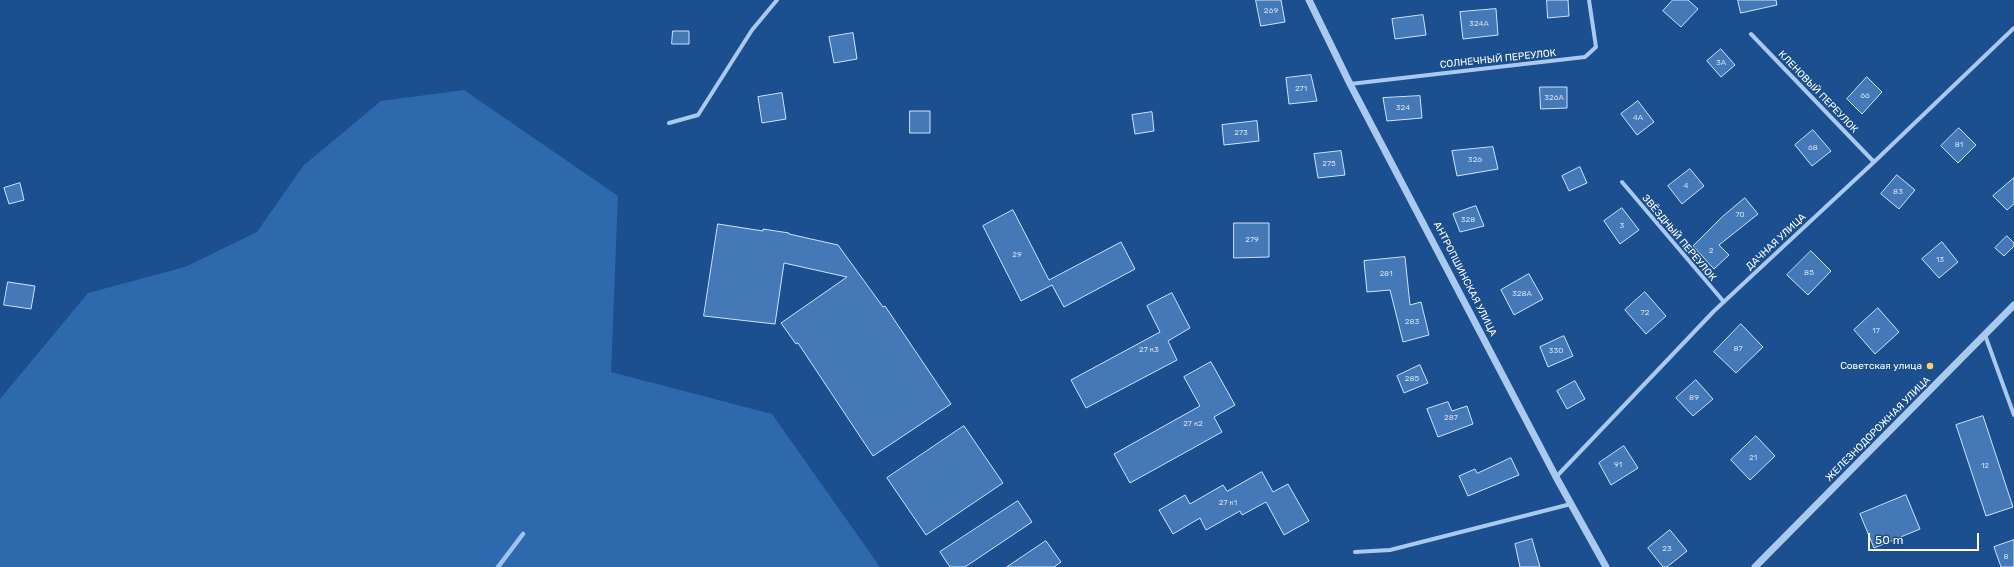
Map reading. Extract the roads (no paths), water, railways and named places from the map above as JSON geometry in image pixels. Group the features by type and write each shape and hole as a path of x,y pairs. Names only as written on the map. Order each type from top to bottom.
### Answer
{"street":[{"path":"669,124 698,115 752,30 777,0"},
{"name":"АНТРОПШИНСКАЯ УЛИЦА","path":"1309,0 1350,84 1556,476 1606,567"},
{"name":"СОЛНЕЧНЫЙ ПЕРЕУЛОК","path":"1350,84 1585,57 1596,46 1589,0"},
{"name":"ДАЧНАЯ УЛИЦА","path":"1556,476 1724,302 1874,162 2014,28"},
{"name":"КЛЕНОВЫЙ ПЕРЕУЛОК","path":"1751,34 1874,162"},
{"name":"ЗВЁЗДНЫЙ ПЕРЕУЛОК","path":"1622,182 1724,302"},
{"name":"ЖЕЛЕЗНОДОРОЖНАЯ УЛИЦА","path":"1755,567 2014,305"},
{"path":"1986,335 2014,415"},
{"path":"1356,552 1390,550 1572,504"}],"waterway":[{"path":"498,567 523,534"}],"place":[{"name":"Советская улица","path":"1930,366"}]}
